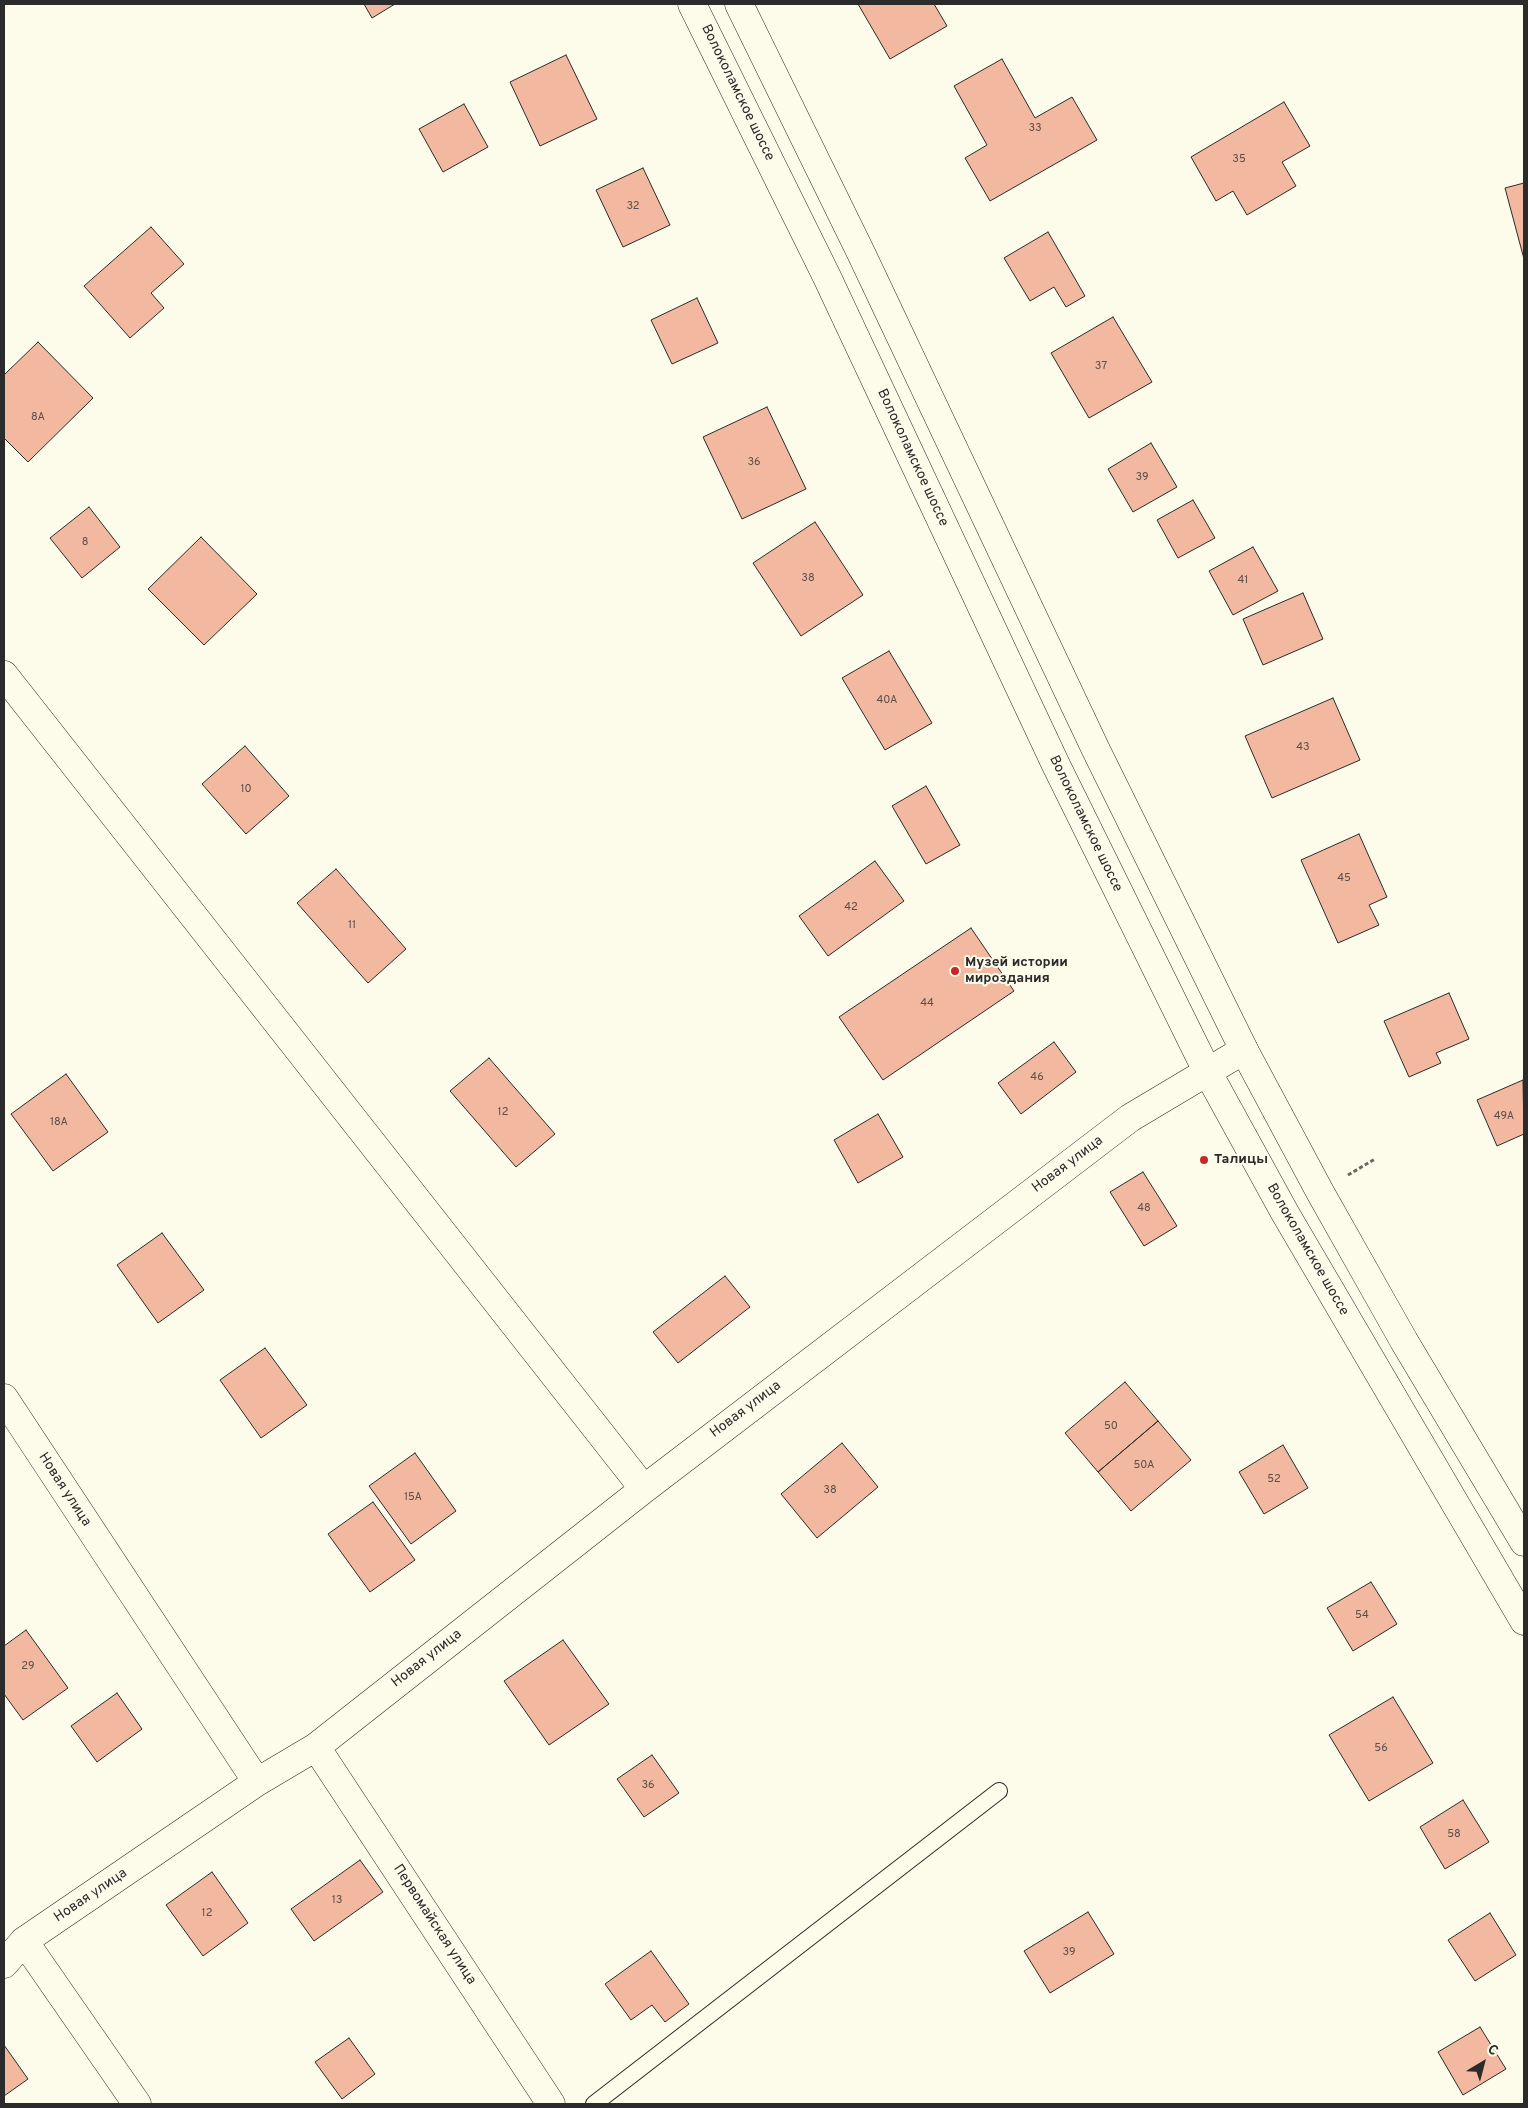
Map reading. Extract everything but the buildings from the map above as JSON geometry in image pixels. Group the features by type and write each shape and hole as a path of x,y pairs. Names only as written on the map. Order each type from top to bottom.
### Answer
{"street":[{"name":"Волоколамское шоссе","path":"692,4 827,277 1056,765 1207,1071 1285,1213 1524,1621"},
{"path":"739,4 862,255 1096,750 1244,1050 1324,1200 1409,1349 1524,1542"},
{"path":"4,675 644,1489"},
{"name":"Новая улица","path":"4,1964 24,1941 257,1782 316,1747 644,1489 1130,1118 1244,1050"},
{"name":"Новая улица","path":"4,1398 257,1782"},
{"name":"Первомайская улица","path":"316,1747 551,2104"},
{"path":"24,1941 137,2104"}],"lane":[{"path":"594,2104 999,1792"}],"path":[{"path":"1343,1178 1375,1159"}],"place":[{"name":"Музей истории мироздания","path":"955,971"},
{"name":"Талицы","path":"1204,1160"}]}
